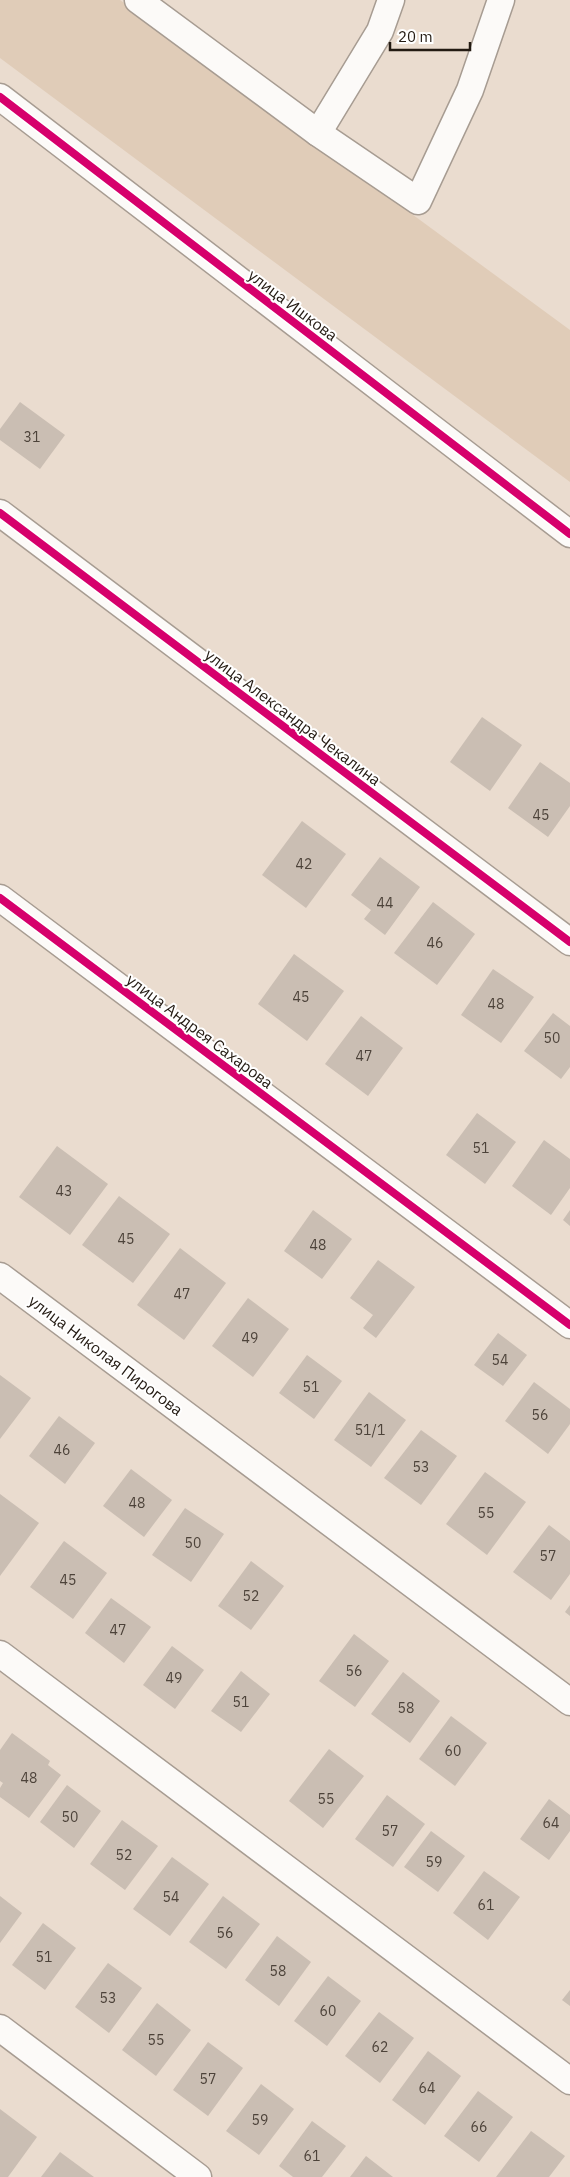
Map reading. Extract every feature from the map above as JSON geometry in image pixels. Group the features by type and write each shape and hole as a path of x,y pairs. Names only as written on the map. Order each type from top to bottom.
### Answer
{"street":[{"path":"138,0 318,134 418,201 470,90 501,0"},
{"path":"318,134 380,31 391,0"},
{"name":"улица Ишкова","path":"0,97 570,534"},
{"name":"улица Александра Чекалина","path":"0,513 570,942"},
{"name":"улица Андрея Сахарова","path":"0,898 570,1324"},
{"name":"улица Николая Пирогова","path":"0,1276 570,1702"},
{"path":"0,1654 570,2081"},
{"path":"0,2028 198,2177"}],"shaded area":[{"path":"0,0 120,0 570,330 570,482 0,58"}],"building":[{"path":"20,402 65,435 40,469 0,440 0,429"},
{"path":"482,717 522,745 490,791 450,762"},
{"path":"540,762 570,783 570,806 548,837 508,808"},
{"path":"302,821 346,854 306,908 262,875"},
{"path":"380,857 420,887 385,935 364,919 371,910 351,895"},
{"path":"433,902 475,934 437,985 394,953"},
{"path":"294,954 344,991 307,1041 258,1004"},
{"path":"493,969 534,997 501,1043 461,1015"},
{"path":"553,1013 570,1026 570,1067 561,1079 524,1051"},
{"path":"361,1016 403,1048 368,1096 325,1064"},
{"path":"477,1113 516,1142 485,1184 446,1155"},
{"path":"544,1140 570,1159 570,1188 551,1215 512,1186"},
{"path":"57,1146 108,1184 70,1235 19,1197"},
{"path":"119,1196 170,1234 133,1283 82,1245"},
{"path":"313,1210 352,1239 322,1279 284,1251"},
{"path":"570,1210 570,1226 563,1220"},
{"path":"180,1248 226,1283 184,1340 137,1305"},
{"path":"378,1260 415,1287 376,1338 363,1328 373,1315 350,1298"},
{"path":"248,1298 289,1329 253,1377 212,1346"},
{"path":"498,1333 527,1355 503,1386 474,1365"},
{"path":"307,1355 342,1381 314,1419 279,1393"},
{"path":"0,1375 31,1398 0,1439"},
{"path":"534,1382 570,1409 570,1424 548,1454 505,1421"},
{"path":"369,1392 406,1420 371,1467 334,1440"},
{"path":"59,1416 95,1443 65,1484 29,1456"},
{"path":"421,1430 457,1456 421,1505 384,1478"},
{"path":"131,1469 172,1500 144,1537 103,1506"},
{"path":"485,1472 526,1502 487,1555 446,1524"},
{"path":"0,1494 39,1523 0,1576"},
{"path":"185,1508 224,1534 191,1582 152,1555"},
{"path":"549,1525 570,1541 570,1574 551,1600 513,1572"},
{"path":"64,1541 107,1573 73,1619 30,1587"},
{"path":"251,1561 284,1586 251,1630 218,1606"},
{"path":"111,1598 151,1627 124,1663 85,1633"},
{"path":"570,1605 570,1616 565,1612"},
{"path":"354,1634 389,1661 355,1707 319,1681"},
{"path":"172,1646 204,1670 175,1709 143,1685"},
{"path":"241,1671 270,1694 241,1732 211,1711"},
{"path":"403,1672 440,1701 410,1743 371,1714"},
{"path":"451,1716 487,1743 455,1786 419,1759"},
{"path":"12,1733 50,1761 48,1765 61,1775 29,1818 0,1797 0,1788 3,1783 0,1781 0,1750"},
{"path":"329,1749 364,1776 323,1828 289,1801"},
{"path":"67,1785 101,1811 74,1848 40,1822"},
{"path":"387,1795 425,1824 393,1867 355,1839"},
{"path":"549,1799 570,1815 570,1831 549,1860 520,1839"},
{"path":"122,1820 158,1846 125,1890 90,1864"},
{"path":"431,1831 465,1856 438,1892 404,1867"},
{"path":"172,1857 209,1884 170,1936 133,1909"},
{"path":"484,1871 520,1897 488,1940 453,1913"},
{"path":"0,1896 22,1913 0,1943"},
{"path":"223,1896 260,1924 226,1969 189,1942"},
{"path":"43,1923 76,1948 45,1990 12,1965"},
{"path":"277,1936 311,1962 279,2006 245,1980"},
{"path":"108,1963 142,1988 109,2033 75,2007"},
{"path":"328,1976 361,2001 327,2046 294,2021"},
{"path":"570,1990 570,2006 562,2000"},
{"path":"157,2003 191,2030 156,2076 122,2050"},
{"path":"379,2012 414,2038 380,2083 345,2056"},
{"path":"208,2042 243,2068 208,2116 173,2090"},
{"path":"428,2051 461,2076 425,2125 392,2100"},
{"path":"261,2084 294,2109 259,2155 226,2131"},
{"path":"478,2091 513,2117 479,2162 444,2136"},
{"path":"0,2109 37,2137 8,2177 0,2177"},
{"path":"312,2121 346,2146 322,2177 293,2177 279,2166"},
{"path":"531,2131 565,2156 549,2177 496,2177"},
{"path":"60,2152 94,2177 41,2177"},
{"path":"366,2156 393,2177 350,2177"}],"cycle path":[{"path":"0,97 570,534"},
{"path":"0,513 570,942"},
{"path":"0,898 570,1325"}]}
